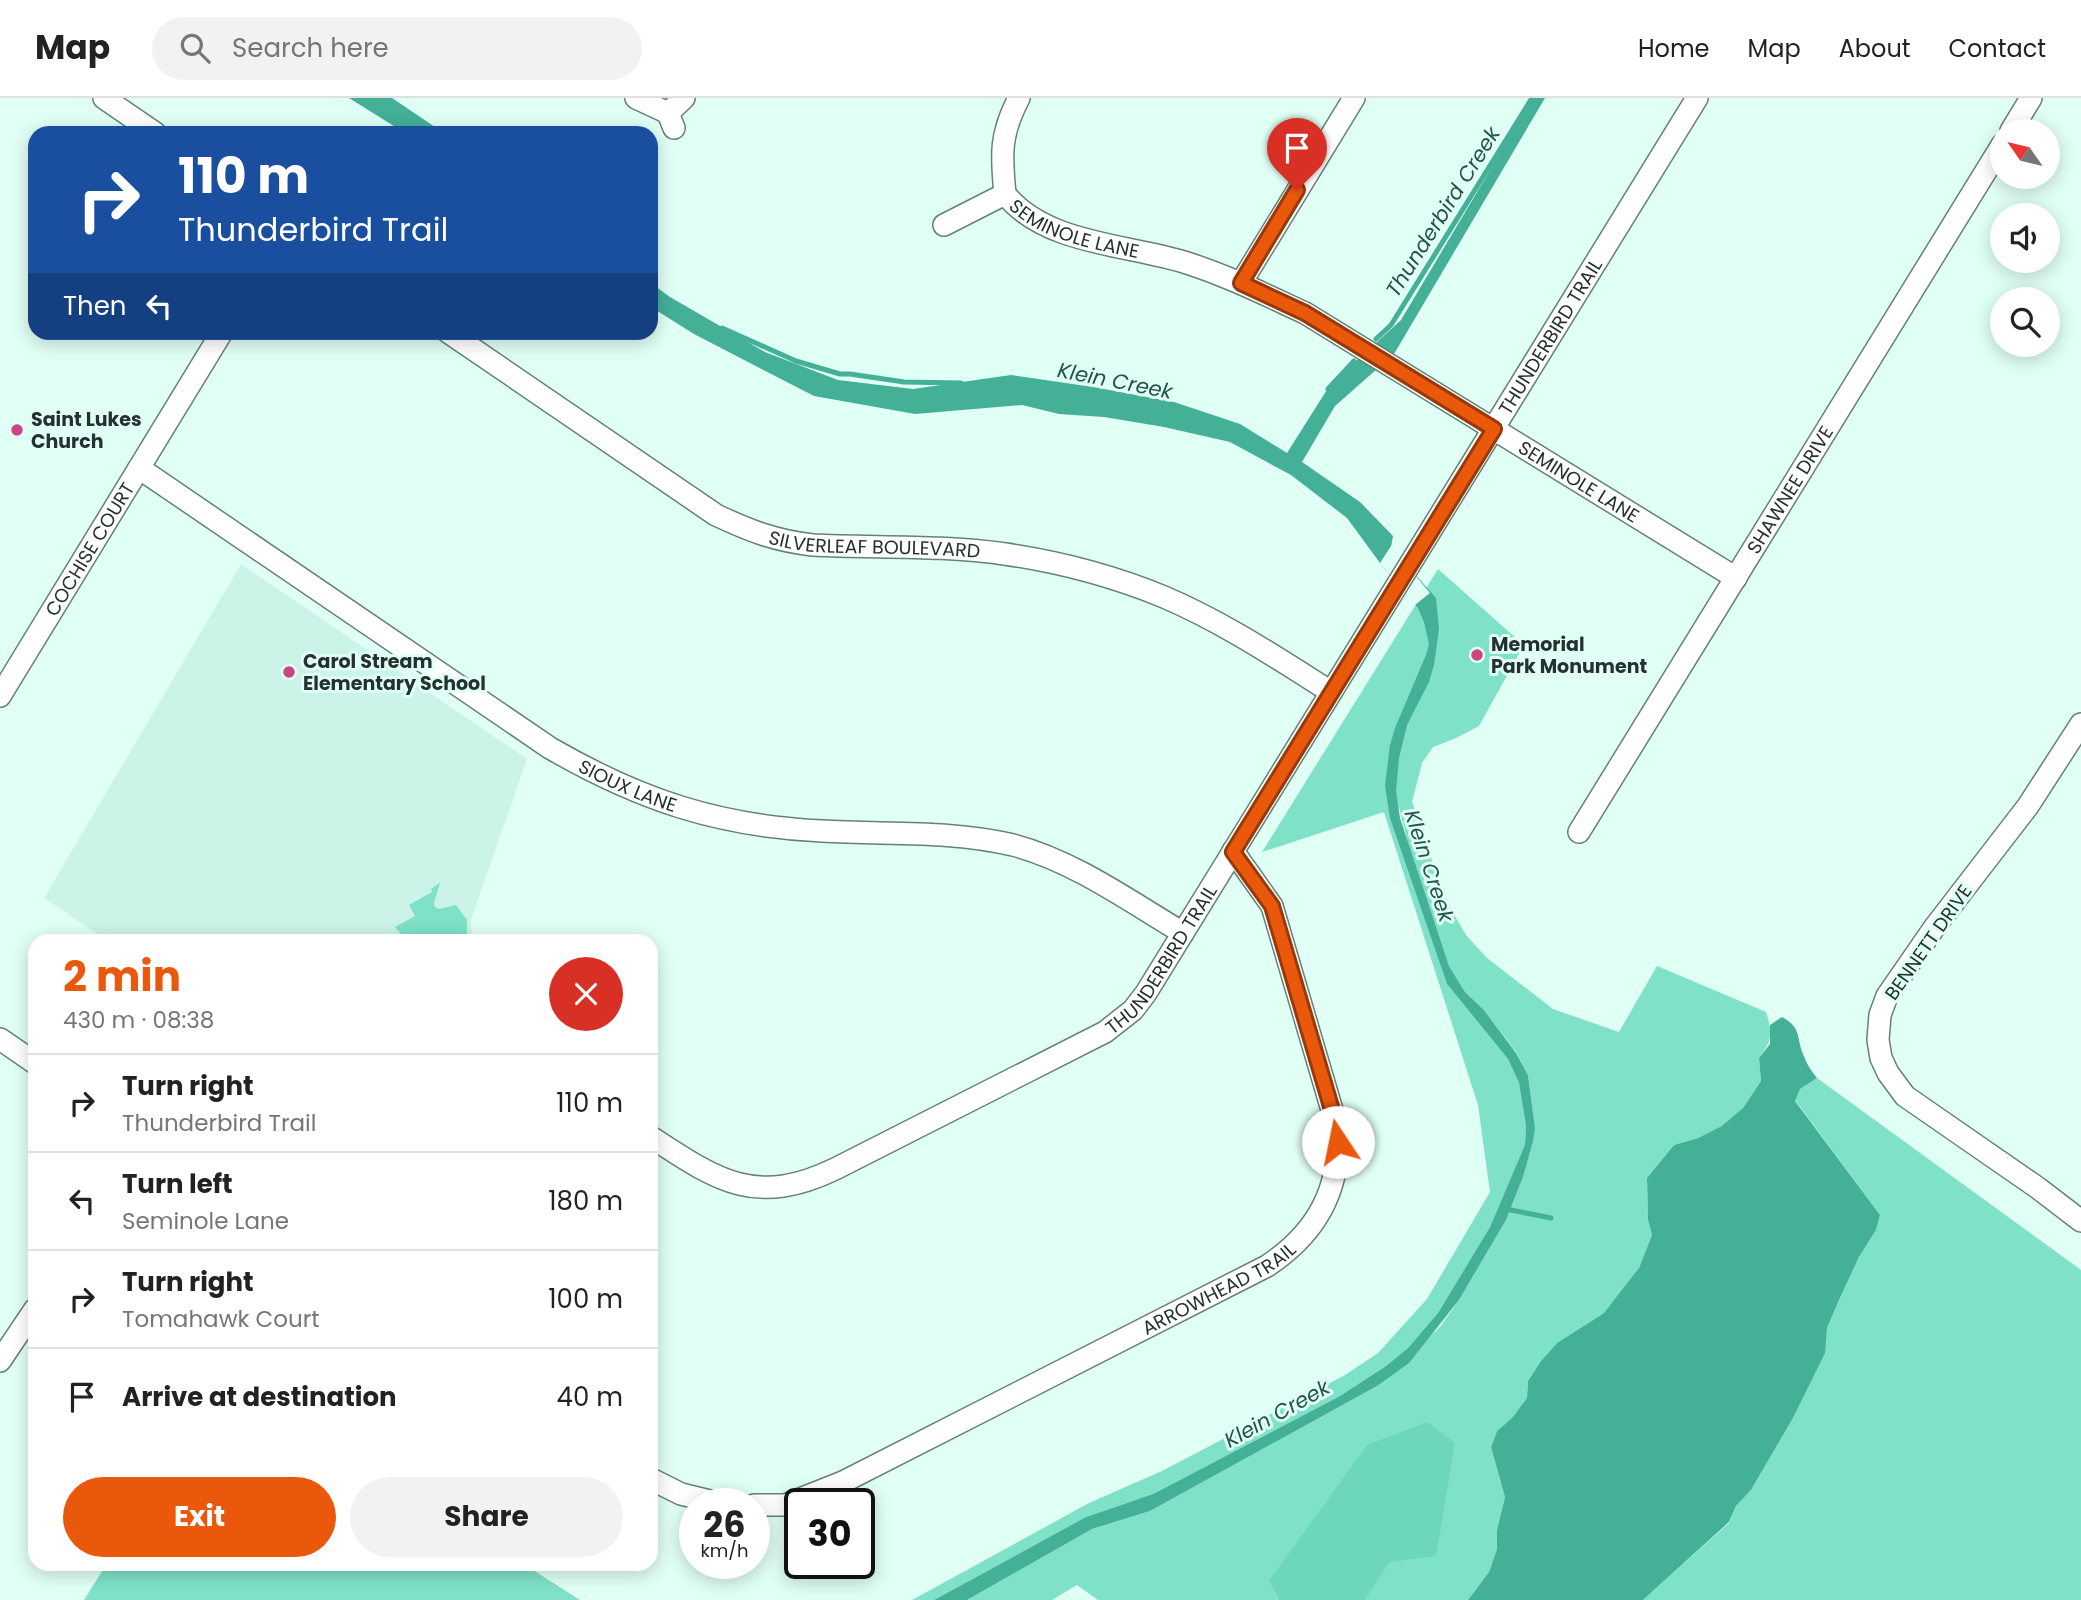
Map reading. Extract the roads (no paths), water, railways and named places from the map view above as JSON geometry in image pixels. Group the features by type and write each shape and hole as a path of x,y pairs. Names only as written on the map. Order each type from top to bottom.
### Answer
{"street":[{"path":"104,98 145,126"},
{"path":"636,98 671,121 684,98"},
{"path":"944,225 1005,194 1003,136 1020,98"},
{"path":"1241,283 1354,98"},
{"name":"THUNDERBIRD TRAIL","path":"658,1142 701,1170 726,1181 772,1187 791,1186 808,1181 1118,1024 1146,993 1697,98"},
{"path":"2018,119 2031,98"},
{"name":"SHAWNEE DRIVE","path":"1579,832 1990,165"},
{"name":"SEMINOLE LANE","path":"1005,194 1024,214 1066,234 1146,251 1241,283 1305,313 1736,578"},
{"name":"COCHISE COURT","path":"0,696 217,340"},
{"name":"SILVERLEAF BOULEVARD","path":"460,340 716,515 753,533 785,542 813,545 1003,554 1104,575 1186,607 1233,632 1331,692"},
{"name":"SIOUX LANE","path":"139,468 550,748 627,789 698,813 766,827 947,835 1017,846 1082,873 1183,933"},
{"name":"BENNETT DRIVE","path":"2081,724 2028,806 1934,928 1895,984 1883,1005 1878,1040 1881,1058 1888,1073 1905,1096 2038,1188 2081,1222"},
{"name":"ARROWHEAD TRAIL","path":"770,1505 785,1505 843,1482 1267,1266 1298,1243 1309,1230 1331,1188 1338,1142 1337,1127 1272,906 1233,852"},
{"path":"0,1039 28,1058"},
{"path":"0,1360 28,1318"},
{"path":"658,1482 679,1493"}],"waterway":[{"name":"Thunderbird Creek","path":"1376,339 1391,325 1532,98"},
{"name":"Klein Creek","path":"722,328 796,361 840,374 904,382 961,383"},
{"name":"Thunderbird Creek","path":"1328,389 1354,361"},
{"path":"1506,1209 1551,1218"}],"place":[{"name":"Saint Lukes Church","path":"17,430"},
{"name":"Memorial Park Monument","path":"1477,655"},
{"name":"Carol Stream Elementary School","path":"289,672"}]}
